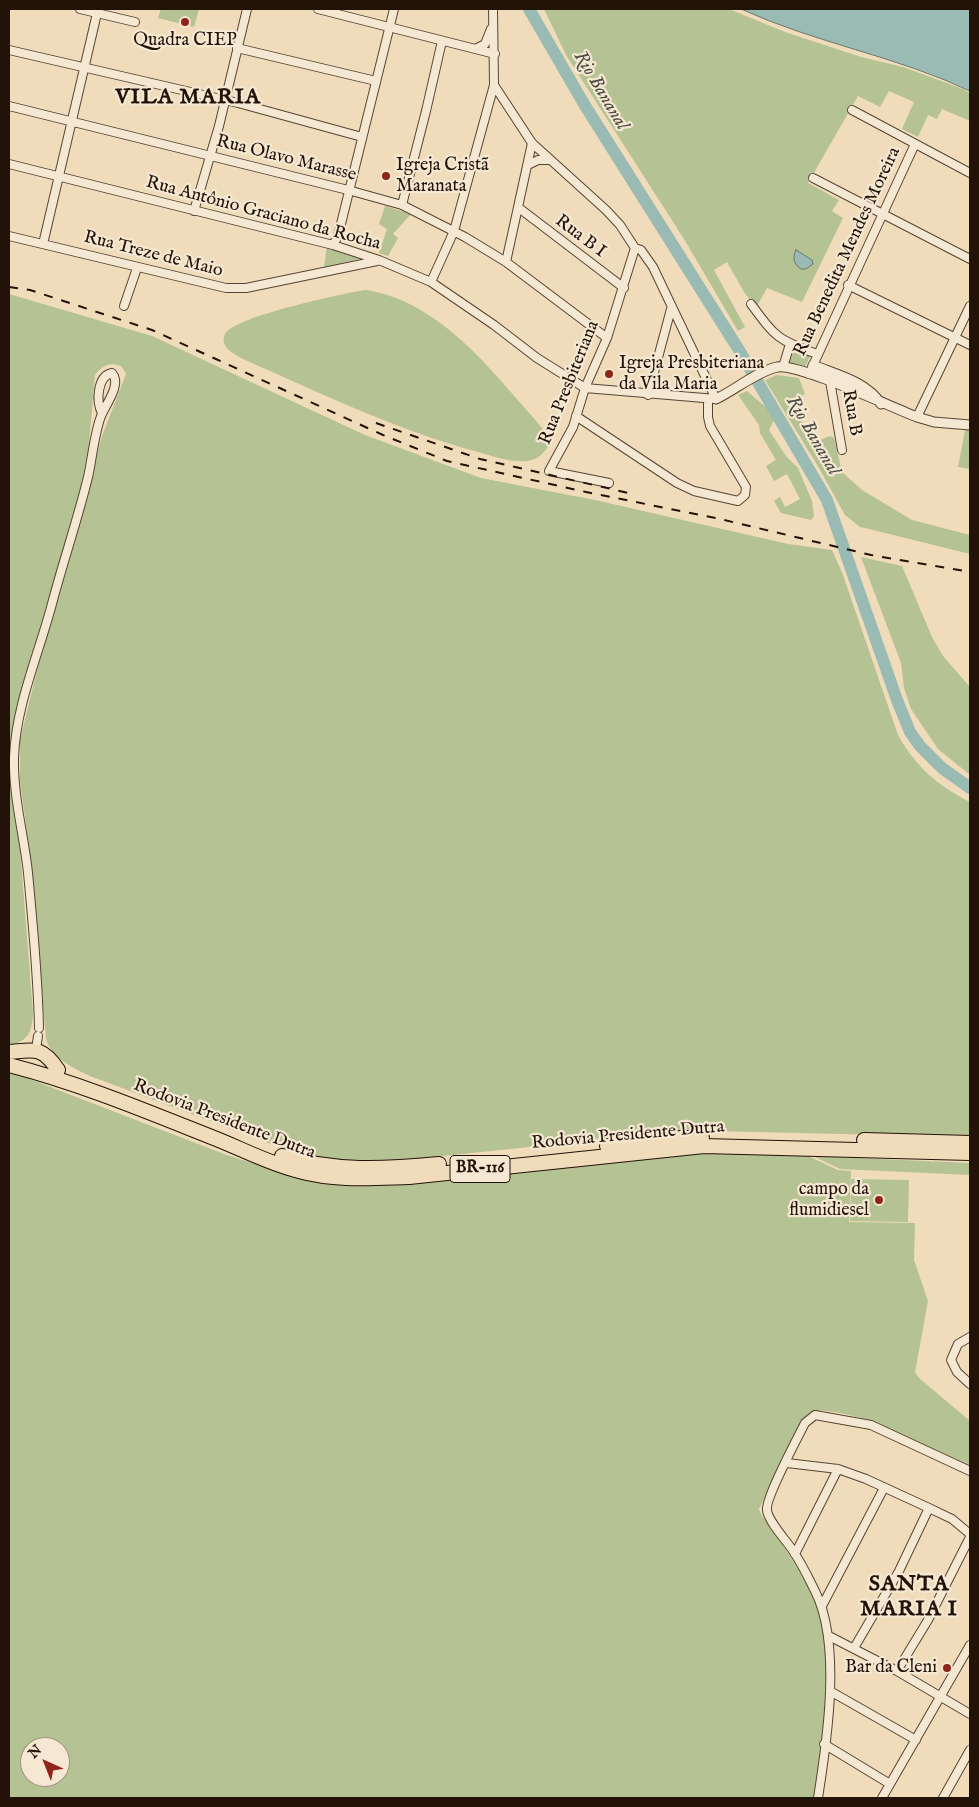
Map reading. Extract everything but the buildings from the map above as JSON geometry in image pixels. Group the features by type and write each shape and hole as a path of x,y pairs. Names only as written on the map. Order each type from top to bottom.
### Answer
{"highway":[{"path":"9,1052 38,1038 58,1070"},
{"name":"Rodovia Presidente Dutra","path":"9,1057 58,1070 139,1099 276,1154 297,1161 339,1168 374,1169 532,1156 681,1138 969,1151"},
{"name":"Rodovia Presidente Dutra","path":"9,1066 55,1078 108,1096 279,1165 322,1176 360,1179 409,1177 704,1146 969,1151"}],"street":[{"path":"80,9 98,11 135,22"},
{"path":"194,211 211,157 247,9"},
{"path":"318,9 495,54"},
{"path":"333,245 338,236 394,9"},
{"path":"475,49 483,46 489,38 493,9"},
{"path":"430,282 454,232 494,85 493,9"},
{"path":"43,244 70,121 98,11"},
{"path":"402,205 442,41"},
{"path":"237,48 376,81"},
{"path":"9,50 225,101 362,137"},
{"path":"494,85 532,143 606,210 620,225 635,248 641,250 655,271 671,309 690,342 712,400 708,416 710,426 746,487 745,495 738,501 694,491 678,483 576,416"},
{"name":"Rua Olavo Marasse","path":"9,106 402,205 506,262 607,338"},
{"path":"852,110 970,173"},
{"path":"506,262 532,143"},
{"name":"Rua Benedita Mendes Moreira","path":"811,369 848,285 915,144"},
{"path":"528,165 538,160 550,160"},
{"name":"Rua Antônio Graciano da Rocha","path":"9,164 333,245 380,260 430,282 487,320 537,358 585,388 712,400"},
{"path":"813,178 970,259"},
{"name":"Rua B I","path":"518,208 624,288"},
{"name":"Rua Treze de Maio","path":"9,236 137,268 234,289 380,260"},
{"name":"Rua Presbiteriana","path":"609,483 549,471 576,416 585,388 607,338 635,248"},
{"path":"124,306 137,268"},
{"path":"848,285 970,345"},
{"path":"751,304 773,334 790,344 818,354"},
{"path":"917,417 970,306"},
{"path":"648,395 671,309"},
{"path":"783,367 790,344"},
{"path":"712,400 729,393 768,370 783,367 811,369 864,386 875,394 882,404"},
{"path":"811,369 830,381 917,417 934,422 970,425"},
{"name":"Rua B","path":"830,381 842,450"},
{"path":"38,1038 38,972 28,874 17,804 15,744 32,674 88,478 102,414"},
{"path":"970,1337 958,1344 951,1360 957,1372 970,1384"},
{"path":"819,1798 830,1692 829,1636 822,1606 795,1554 768,1516 766,1508 808,1419 816,1415 871,1425 970,1472"},
{"path":"787,1463 838,1469 952,1519 970,1535 928,1620 897,1671"},
{"path":"795,1554 838,1469"},
{"path":"822,1606 884,1488"},
{"path":"854,1648 899,1571 929,1508"},
{"path":"829,1636 897,1671 970,1714"},
{"path":"882,1798 970,1645"},
{"path":"830,1692 916,1740"},
{"path":"824,1744 890,1784"},
{"path":"943,1798 970,1750"}],"green space":[{"name":"Quadra CIEP","path":"161,9 199,9 194,27 158,18"},
{"path":"544,9 729,9 785,32 861,57 903,67 963,89 970,93 970,121 942,109 937,119 928,115 918,137 902,129 914,102 889,91 880,107 858,96 808,183 839,200 832,211 843,218 802,302 767,288 756,308 744,292 727,262 714,270 745,327 738,331 684,239 566,55"},
{"path":"385,206 411,214 393,234 398,238 388,256 379,253 387,229 379,224"},
{"path":"327,246 365,258 324,267"},
{"path":"366,290 390,296 413,306 434,318 473,351 542,428 549,443 543,453 538,458 531,460 508,460 418,433 359,410 243,359 228,349 224,343 225,334 232,327 247,320 290,307"},
{"path":"9,294 152,336 365,435 481,478 595,500 788,544 832,550 843,575 898,735 912,756 928,774 958,796 970,802 970,1137 670,1130 395,1161 351,1162 309,1156 282,1148 90,1076 70,1066 58,1057 46,1039 30,854 20,781 20,740 43,646 102,436 126,374 122,367 111,364 104,366 95,375 87,467 26,677 9,748"},
{"path":"793,348 811,354 805,367 788,363"},
{"path":"777,375 799,378 805,394 794,400 808,436 814,434 817,441 830,436 834,438 842,472 862,490 912,520 970,535 970,554 860,527 845,515 819,468 765,380"},
{"path":"747,391 776,416 769,430 786,456 798,468 812,501 814,516 811,520 781,513 774,501 780,497 785,507 800,499 787,474 774,481 766,466 776,460 760,433 759,425 738,395"},
{"path":"965,430 970,430 970,469 958,467"},
{"path":"861,557 902,566 932,637 943,656 970,687 970,775 938,749 911,709 904,688 901,663"},
{"path":"9,771 20,849 33,1013 32,1025 28,1035 16,1044 9,1045"},
{"path":"9,1071 224,1154 290,1175 457,1177 565,1168 687,1152 770,1153 808,1156 838,1170 851,1171 849,1222 915,1223 914,1260 928,1301 915,1372 919,1378 970,1421 970,1466 872,1421 841,1413 812,1412 803,1420 759,1509 763,1518 786,1550 813,1597 821,1619 826,1643 828,1669 827,1696 815,1798 9,1798"},
{"path":"813,1156 970,1163 970,1175 840,1169"},
{"name":"campo da flumidiesel","path":"851,1179 909,1180 908,1222 850,1221"}],"water":[{"path":"741,9 970,9 970,91 913,68 798,31"},
{"path":"796,250 812,260 813,264 806,269 801,269 795,263"}],"waterway":[{"name":"Rio Bananal","path":"529,9 584,104 739,350 827,500 910,732 920,746 942,768 970,788"}],"railway":[{"path":"9,287 30,290 152,330 383,435 447,461 720,519 871,555 970,572"},
{"path":"376,423 480,459 633,494"}],"place":[{"name":"Quadra CIEP","path":"185,22"},
{"name":"Igreja Cristã Maranata","path":"386,176"},
{"name":"Igreja Presbiteriana da Vila Maria","path":"609,374"},
{"name":"campo da flumidiesel","path":"879,1200"},
{"name":"Bar da Cleni","path":"947,1668"}],"district":[{"name":"VILA MARIA","path":"188,98"},
{"name":"SANTA MARIA I","path":"909,1598"}]}
